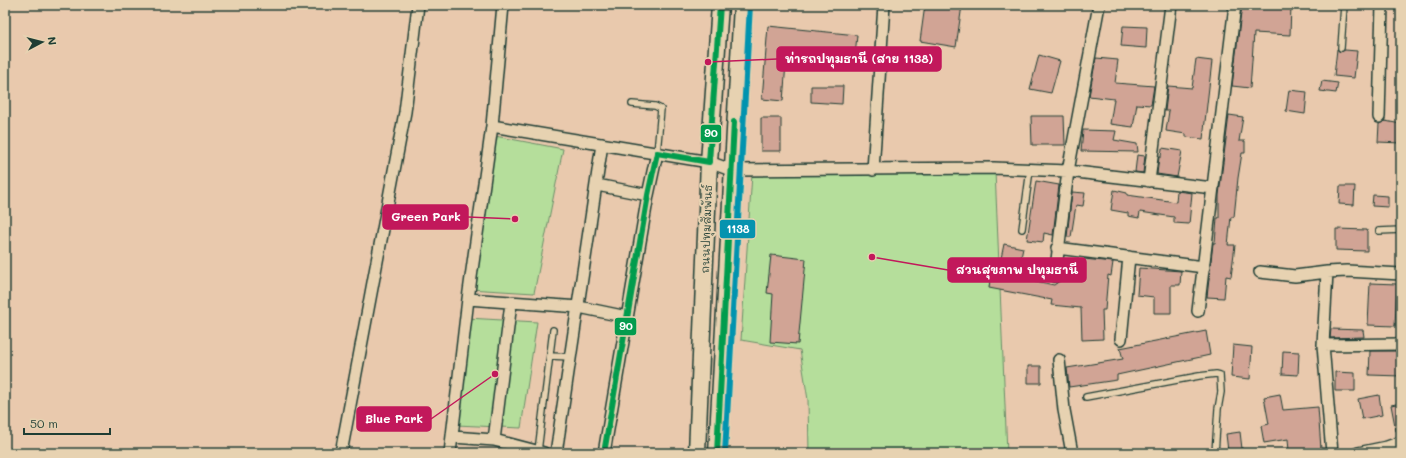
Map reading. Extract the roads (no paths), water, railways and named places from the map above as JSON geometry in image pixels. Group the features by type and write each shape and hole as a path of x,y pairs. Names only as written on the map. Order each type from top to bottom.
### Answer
{"street":[{"path":"341,453 405,112 418,5"},
{"path":"450,453 468,299 492,126 503,5"},
{"name":"ถนนปทุมสัมพันธ์","path":"697,453 709,162 720,5"},
{"name":"ถนนปทุมสัมพันธ์","path":"716,453 731,170 742,5"},
{"path":"873,170 884,5"},
{"path":"1055,276 1057,248 1068,171 1099,5"},
{"path":"1150,180 1171,5"},
{"path":"1198,311 1235,5"},
{"path":"1379,117 1382,5"},
{"path":"492,126 709,162 731,170 994,168 1068,171 1213,188"},
{"path":"556,453 572,357 602,144"},
{"path":"604,453 648,195 657,153"},
{"path":"597,185 648,195"},
{"path":"1057,248 1204,267"},
{"path":"1121,339 1129,257"},
{"path":"1260,272 1295,276 1347,271 1401,274"},
{"path":"1327,272 1323,345 1332,453"},
{"path":"468,299 579,307 627,317"},
{"path":"494,440 511,303"},
{"path":"1323,345 1401,344"},
{"path":"1059,360 1064,410 1072,453"},
{"path":"453,437 494,440 541,452"},
{"path":"1358,453 1387,447 1401,442"}],"lane":[{"path":"1341,48 1344,5"},
{"path":"632,104 655,106 661,109 657,153"},
{"path":"1022,229 1030,170"},
{"path":"1379,231 1401,230"},
{"path":"541,452 550,356 554,330"},
{"path":"550,356 572,357"},
{"path":"1086,397 1199,376 1220,375 1221,392 1218,409 1215,453"}],"place":[{"name":"ท่ารถปทุมธานี (สาย 1138)","path":"708,62"},
{"name":"Green Park","path":"515,219"},
{"name":"สวนสุขภาพ ปทุมธานี","path":"872,257"},
{"name":"Blue Park","path":"495,374"}]}
